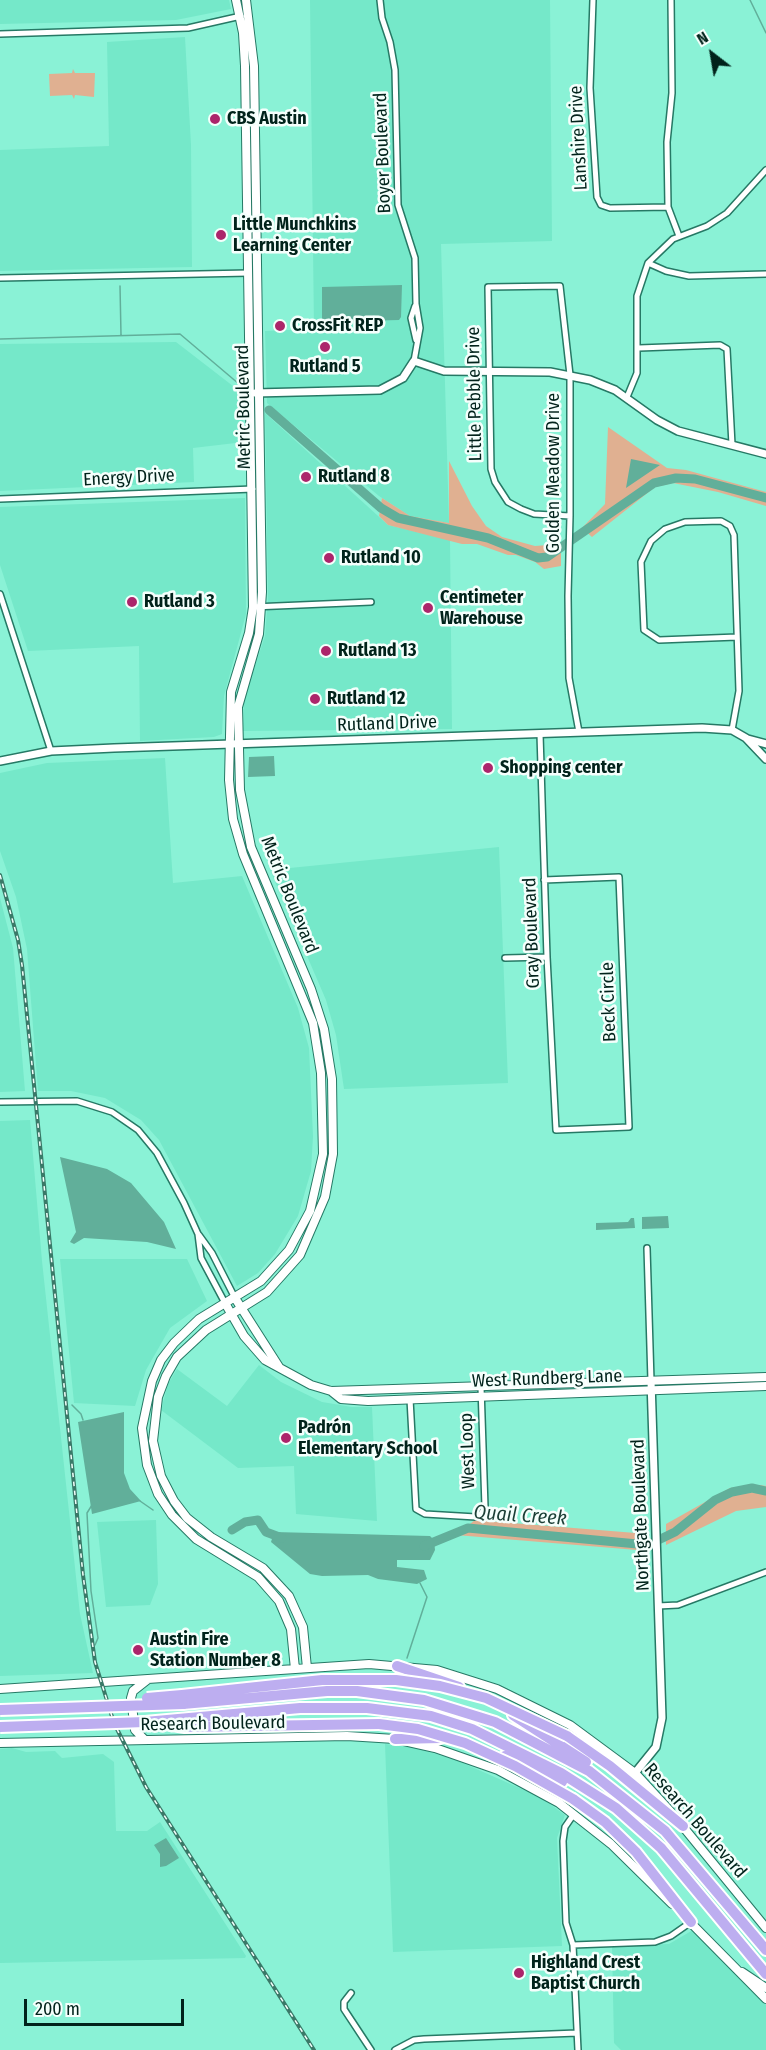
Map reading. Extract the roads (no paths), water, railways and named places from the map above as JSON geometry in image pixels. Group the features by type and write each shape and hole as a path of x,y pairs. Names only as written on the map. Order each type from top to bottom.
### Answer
{"highway":[{"path":"397,1666 450,1684 502,1709 593,1767 609,1785"},
{"path":"183,1700 322,1680 396,1680 440,1686 486,1698 567,1736 610,1766 683,1826"},
{"path":"0,1710 113,1706 327,1691 381,1693 449,1706 495,1722 564,1757 609,1785 665,1831 766,1950"},
{"path":"184,1722 300,1708 367,1708 452,1720 501,1742 598,1796 647,1834 698,1891 766,1974"},
{"path":"0,1727 184,1722 379,1724 418,1729 465,1743 515,1766 573,1799 605,1822 636,1851 691,1922"},
{"path":"394,1739 438,1738 474,1745 598,1796"}],"main road":[{"name":"Metric Boulevard","path":"236,0 240,16 245,66 253,273"},
{"name":"Metric Boulevard","path":"246,0 255,66 254,393 256,489 261,558 257,607 231,692 228,745 231,809 247,865 305,999 315,1031 321,1074 324,1133 319,1180 308,1216 289,1250 261,1281 199,1319 174,1342 156,1371 148,1394 142,1428 147,1465 158,1494 172,1515 192,1536 248,1570 274,1593 291,1629 294,1669"},
{"name":"Metric Boulevard","path":"256,489 252,559 259,632 240,695 237,744 242,810 257,862 311,990 324,1029 332,1078 334,1134 329,1182 319,1215 300,1256 279,1281 241,1309 203,1332 183,1351 166,1376 158,1397 153,1429 154,1453 164,1482 180,1509 199,1528 263,1568 283,1587 303,1627 307,1668"},
{"path":"252,559 261,558"},
{"path":"250,630 259,632"},
{"path":"247,865 257,862"},
{"path":"315,1031 324,1029"},
{"path":"319,1180 329,1182"},
{"name":"West Rundberg Lane","path":"235,1298 279,1367"},
{"name":"West Rundberg Lane","path":"225,1303 244,1336 265,1360 269,1359 311,1385 331,1391 766,1386"},
{"name":"West Rundberg Lane","path":"331,1391 341,1399 482,1397 766,1377"},
{"path":"382,1391 383,1400"},
{"path":"148,1394 158,1397"},
{"path":"172,1515 180,1509"},
{"path":"192,1536 199,1528"},
{"name":"Research Boulevard","path":"0,1689 369,1664 437,1670 468,1679 532,1704 585,1734 635,1773 683,1826 766,1928"},
{"path":"145,1740 135,1730 131,1698 133,1691 149,1680"},
{"name":"Research Boulevard","path":"0,1743 347,1736 394,1739 452,1752 485,1764 540,1792 574,1814 611,1844 766,1999"},
{"path":"736,1969 766,1988"}],"street":[{"name":"Boyer Boulevard","path":"380,0 382,18 394,56 398,205 415,258 416,304 411,318 416,341 414,361"},
{"name":"Lanshire Drive","path":"593,0 590,88 597,197 601,205 610,208 668,207"},
{"path":"671,0 672,93 667,142 668,207 679,236"},
{"path":"0,34 188,28 249,15"},
{"path":"627,397 638,373 637,296 648,263 662,247 679,236 707,226 722,216 766,170"},
{"path":"648,263 666,271 689,276 766,274"},
{"path":"0,278 253,273"},
{"name":"Golden Meadow Drive","path":"488,287 560,286 570,375 569,678 579,732"},
{"name":"Little Pebble Drive","path":"488,287 491,468 500,492 508,502 534,514 570,516"},
{"path":"639,348 720,345 727,349 732,445"},
{"path":"254,393 380,390 403,378 414,361 444,371 530,370 570,375 590,381 627,397 657,420 678,431 766,454"},
{"name":"Energy Drive","path":"0,499 256,489"},
{"path":"732,730 739,691 734,535 730,526 721,521 685,522 665,529 651,541 641,562 642,624 648,635 659,640 737,638"},
{"path":"0,594 51,751"},
{"path":"257,607 371,603"},
{"name":"Rutland Drive","path":"0,761 51,751 702,728 732,730 746,738 766,759"},
{"name":"Gray Boulevard","path":"540,734 555,1130"},
{"path":"746,738 766,744"},
{"name":"Beck Circle","path":"544,880 619,877 629,1127 555,1130"},
{"path":"506,958 547,957"},
{"name":"West Rundberg Lane","path":"0,1102 77,1101 101,1107 126,1120 159,1155 198,1234 212,1253 235,1298"},
{"name":"West Rundberg Lane","path":"198,1234 201,1258 225,1303"},
{"name":"Northgate Boulevard","path":"635,1773 656,1747 661,1730 647,1248"},
{"name":"West Loop","path":"410,1399 416,1509 422,1514 476,1517 485,1507 481,1388"},
{"path":"658,1606 678,1605 766,1572"},
{"path":"574,1814 565,1827 563,1841 566,1923 573,1945 578,2050"},
{"path":"573,1945 656,1942 671,1936 691,1922"},
{"path":"351,1993 344,2002 344,2008 371,2050"},
{"path":"395,2050 414,2040 424,2039 577,2033"}],"water":[{"path":"402,285 399,320 322,322 322,287"},
{"path":"631,459 660,465 626,488"},
{"path":"274,756 275,776 248,777 249,757"},
{"path":"60,1157 107,1169 131,1183 164,1222 176,1249 147,1242 84,1238 74,1244 70,1242 76,1232"},
{"path":"668,1216 669,1228 642,1229 642,1217"},
{"path":"634,1218 635,1228 596,1230 596,1223 628,1222"},
{"path":"124,1412 124,1473 130,1489 141,1501 92,1514 78,1422"},
{"path":"274,1532 430,1536 434,1540 435,1550 430,1560 397,1560 397,1567 424,1570 427,1579 417,1584 378,1579 368,1575 322,1576 310,1574 271,1542"},
{"path":"166,1838 179,1858 160,1867 160,1854 154,1845"}],"waterway":[{"path":"750,0 766,33"},
{"path":"120,286 121,335"},
{"path":"0,339 180,334 239,384"},
{"path":"269,410 381,508 398,518 488,538 538,558 547,557 654,483 676,478 695,479 766,498"},
{"name":"Quail Creek","path":"72,1405 81,1414 83,1420"},
{"name":"Quail Creek","path":"424,1546 468,1528 648,1545 675,1532 715,1500 732,1492 752,1488 766,1491"},
{"name":"Quail Creek","path":"140,1501 153,1510"},
{"path":"92,1505 87,1513 91,1591 98,1638 95,1645"},
{"name":"Quail Creek","path":"232,1530 245,1522 258,1520 266,1532 282,1538"},
{"path":"407,1658 427,1597 420,1583"}],"railway":[{"path":"0,875 18,940 22,965 83,1575 95,1662 114,1723 146,1787 314,2050"}],"place":[{"name":"CBS Austin","path":"215,119"},
{"name":"Little Munchkins Learning Center","path":"221,235"},
{"name":"CrossFit REP","path":"280,326"},
{"name":"Rutland 5","path":"325,347"},
{"name":"Rutland 8","path":"306,477"},
{"name":"Rutland 10","path":"329,558"},
{"name":"Rutland 3","path":"132,602"},
{"name":"Centimeter Warehouse","path":"428,608"},
{"name":"Rutland 13","path":"326,651"},
{"name":"Rutland 12","path":"315,699"},
{"name":"Shopping center","path":"488,768"},
{"name":"Padrón Elementary School","path":"286,1438"},
{"name":"Austin Fire Station Number 8","path":"138,1650"},
{"name":"Highland Crest Baptist Church","path":"519,1973"}]}
